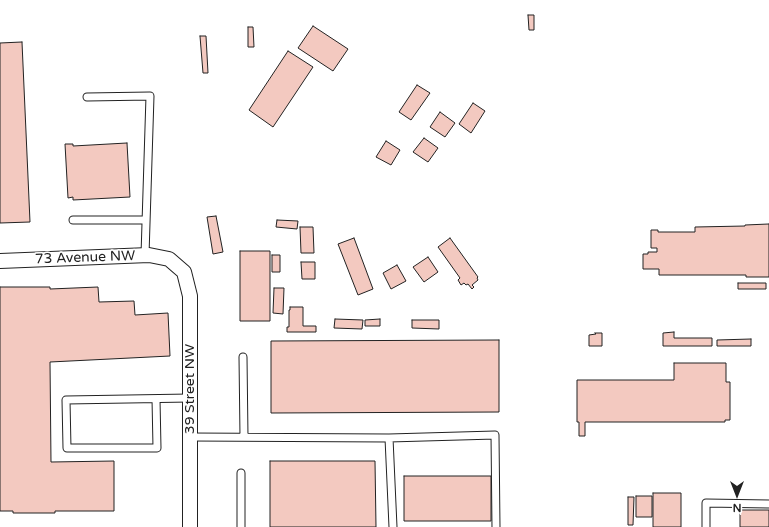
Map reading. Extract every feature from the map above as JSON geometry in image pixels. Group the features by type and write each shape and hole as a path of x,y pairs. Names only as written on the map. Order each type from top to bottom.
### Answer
{"street":[{"name":"73 Avenue NW","path":"0,261 145,255 169,259"},
{"name":"39 Street NW","path":"169,259 184,272 190,296 190,527"}],"lane":[{"path":"87,97 150,96 145,255"},
{"path":"73,220 146,220"},
{"path":"243,357 244,437"},
{"path":"156,399 156,448 67,448 66,400 190,398"},
{"path":"190,437 390,438 496,435 496,527"},
{"path":"390,438 393,527"},
{"path":"241,473 241,527"},
{"path":"706,527 706,503 769,504"}],"building":[{"path":"528,15 534,15 534,30 529,30"},
{"path":"313,26 348,49 333,71 298,48"},
{"path":"248,27 253,27 254,47 248,47"},
{"path":"200,36 206,36 208,73 203,73"},
{"path":"22,42 30,222 0,223 0,43"},
{"path":"288,51 313,67 273,127 249,110"},
{"path":"417,85 430,93 411,120 399,112"},
{"path":"473,103 485,111 471,133 459,124"},
{"path":"440,112 455,123 445,137 430,127"},
{"path":"424,138 438,148 428,162 413,152"},
{"path":"386,141 400,150 391,165 376,157"},
{"path":"127,143 130,197 73,200 73,197 68,198 65,144 73,144 73,146"},
{"path":"216,216 223,252 213,254 207,217"},
{"path":"277,220 298,221 297,229 276,227"},
{"path":"769,224 769,277 746,277 746,275 659,275 659,269 643,269 643,254 648,254 648,252 657,252 657,248 651,248 651,230 658,230 658,232 695,232 695,227"},
{"path":"300,227 313,227 314,253 301,253"},
{"path":"354,238 373,289 358,295 338,244"},
{"path":"450,238 478,277 478,280 472,285 474,287 472,289 468,284 466,285 464,283 461,285 458,280 460,278 438,247"},
{"path":"240,251 270,251 270,321 240,321"},
{"path":"272,255 280,255 280,272 272,272"},
{"path":"428,257 438,272 424,282 413,267"},
{"path":"301,262 315,262 315,279 302,279"},
{"path":"397,265 406,281 391,289 383,273"},
{"path":"738,283 766,283 766,289 738,289"},
{"path":"0,287 50,287 50,289 98,287 99,302 134,301 135,315 168,313 170,356 50,362 51,462 114,461 114,511 13,513 13,511 0,511"},
{"path":"274,288 284,288 283,314 273,313"},
{"path":"290,307 303,307 303,326 316,326 316,332 287,332 287,327 289,327"},
{"path":"335,319 363,320 362,329 334,328"},
{"path":"380,319 380,326 365,326 365,320"},
{"path":"412,320 439,320 439,329 412,328"},
{"path":"674,332 674,338 712,338 712,346 663,346 663,333"},
{"path":"595,333 602,333 602,346 589,346 589,335 596,334"},
{"path":"751,339 751,346 717,346 717,340"},
{"path":"499,340 499,412 271,413 271,341"},
{"path":"674,363 726,363 726,382 730,382 730,420 725,420 725,422 585,422 585,436 579,436 579,422 577,422 577,380 674,380"},
{"path":"270,461 375,461 376,527 270,527"},
{"path":"404,476 491,476 491,521 404,521"},
{"path":"653,493 681,493 681,527 653,527"},
{"path":"636,496 652,496 652,517 636,517"},
{"path":"628,497 634,497 633,525 628,525"},
{"path":"740,510 769,510 769,527 740,527"}]}
